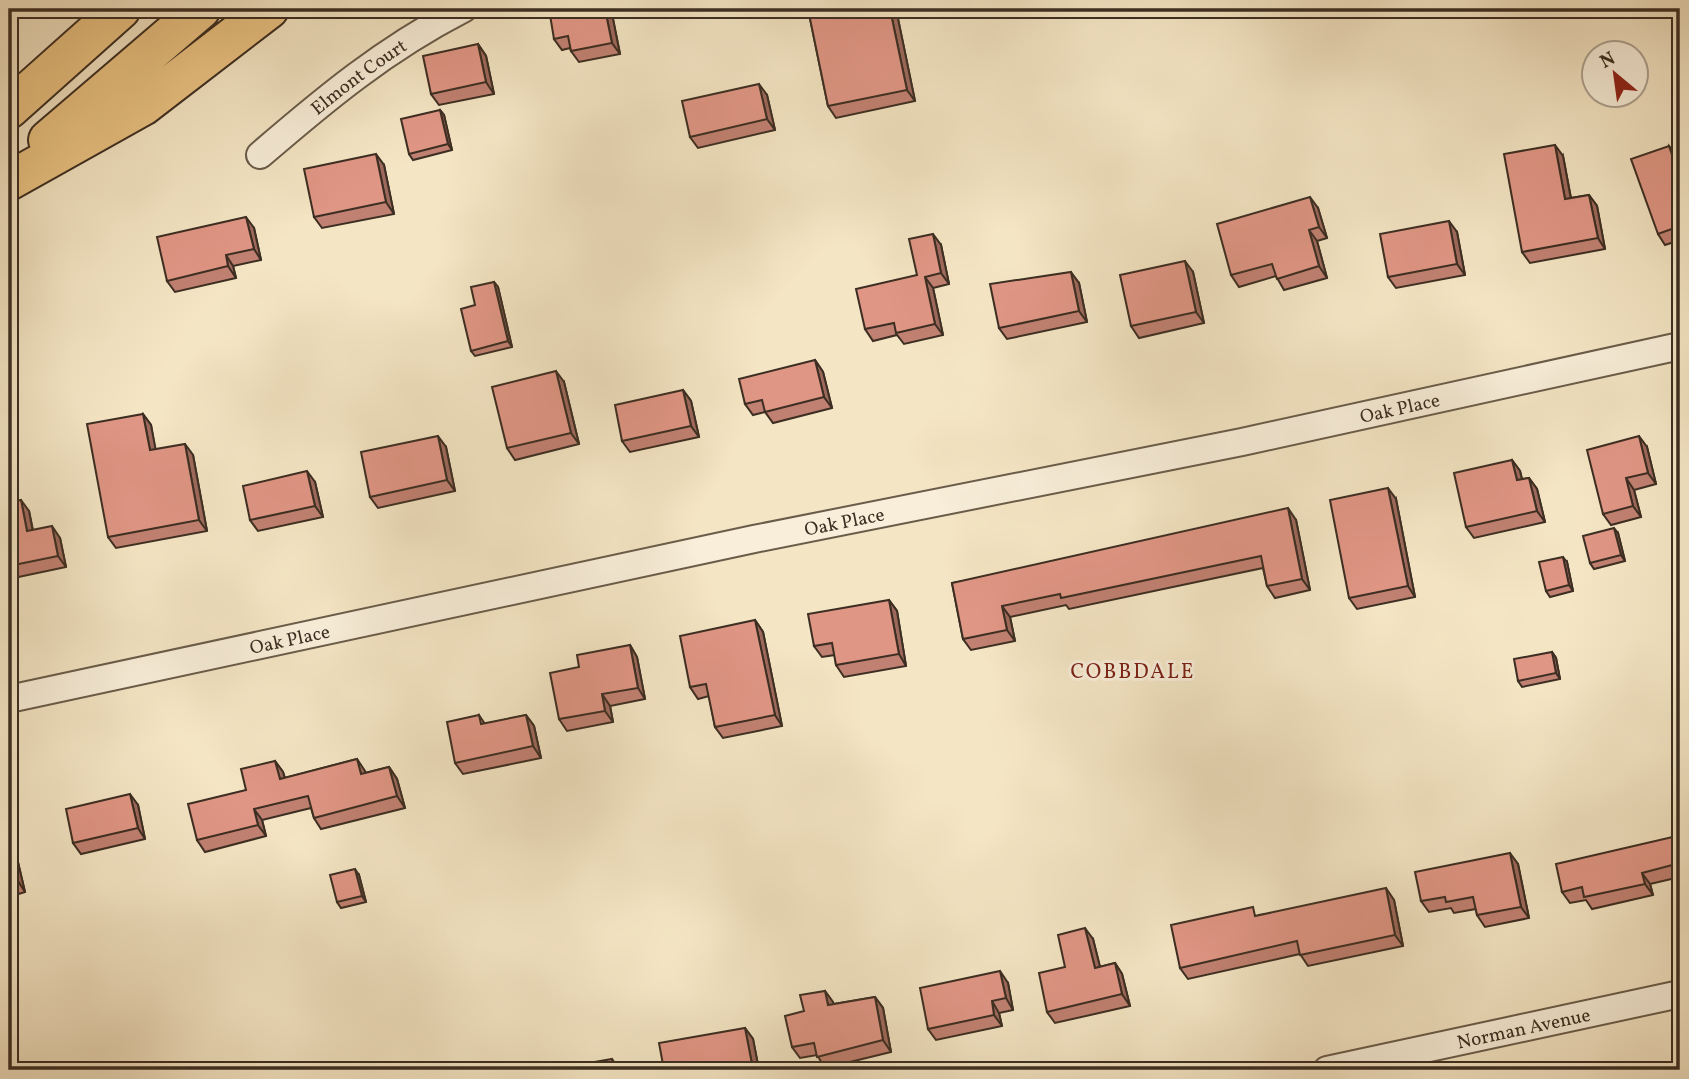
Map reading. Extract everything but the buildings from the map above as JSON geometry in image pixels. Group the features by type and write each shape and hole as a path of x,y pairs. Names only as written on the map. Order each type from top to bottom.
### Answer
{"highway":[{"path":"9,109 121,9"},
{"path":"9,173 201,9"},
{"path":"9,181 144,106 269,9"}],"street":[{"name":"Elmont Court","path":"260,155 348,79 432,25 463,9"},
{"name":"Oak Place","path":"9,699 754,539 1242,442 1680,346"},
{"name":"Norman Avenue","path":"1327,1070 1424,1060 1680,994"}],"district":[{"name":"COBBDALE","path":"1133,671"}]}
